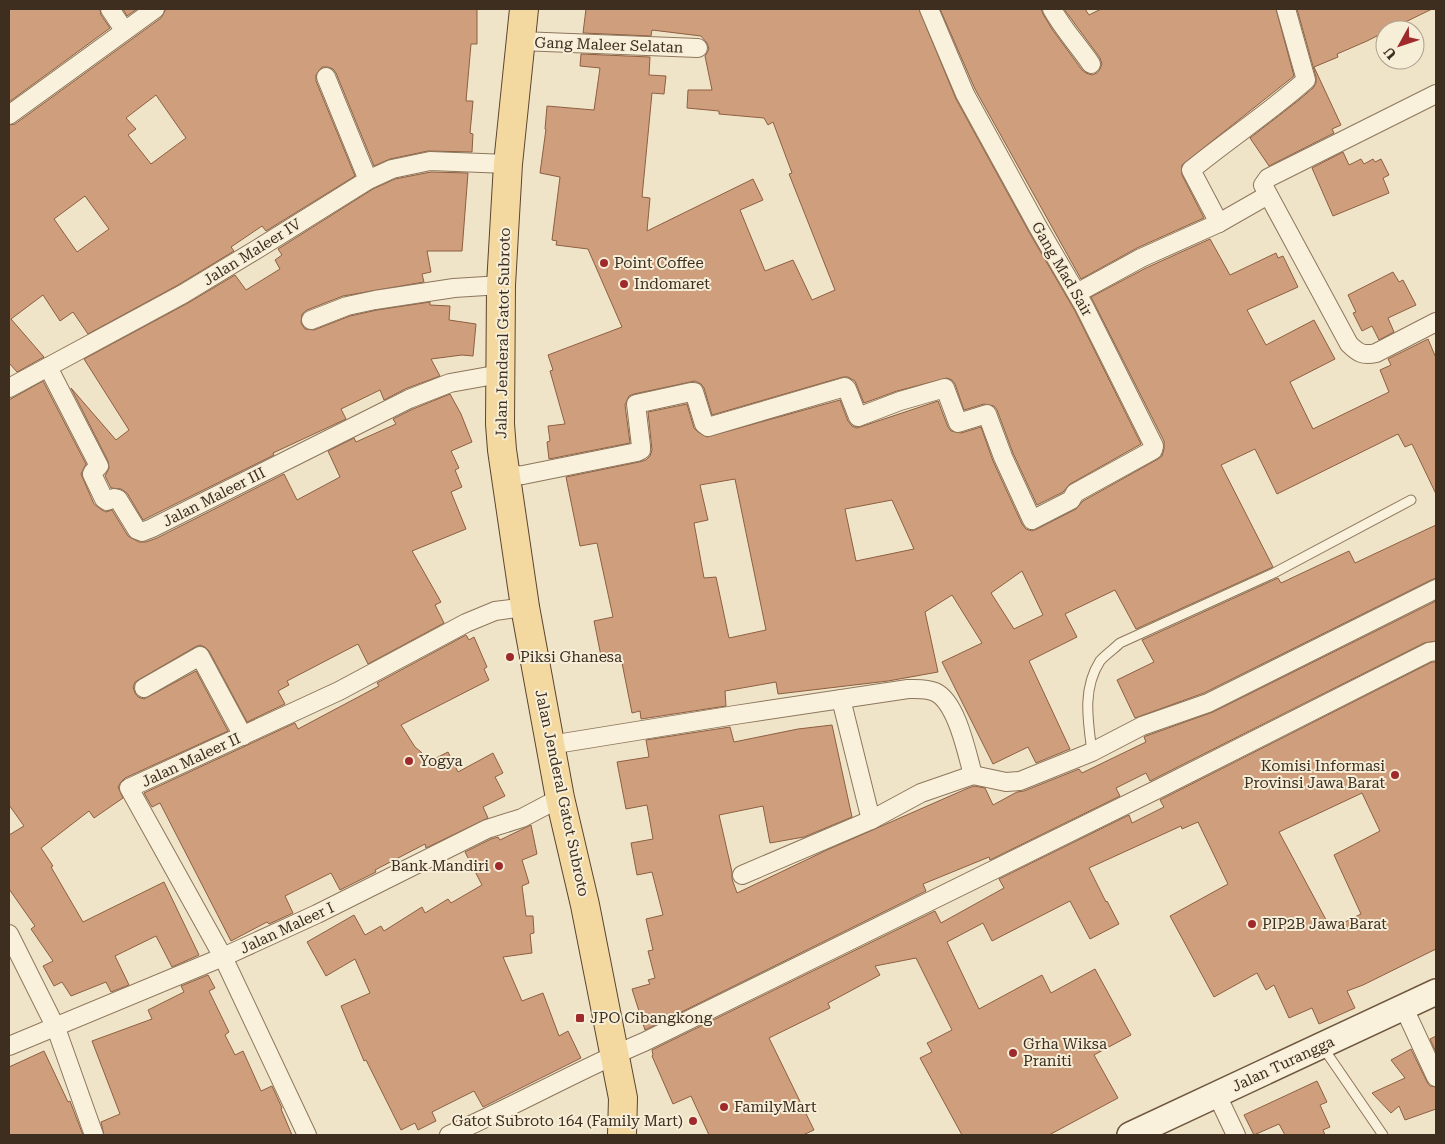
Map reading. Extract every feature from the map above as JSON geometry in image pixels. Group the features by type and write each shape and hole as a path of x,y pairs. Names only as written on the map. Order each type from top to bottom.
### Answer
{"main road":[{"name":"Jalan Jenderal Gatot Subroto","path":"524,9 508,164 501,285 500,424 525,607 550,745 623,1098 622,1135"},
{"name":"Jalan Turangga","path":"1130,1135 1217,1096 1436,992"},
{"name":"Jalan Jenderal Gatot Subroto","path":"623,1098 641,1135"}],"street":[{"path":"110,9 124,30"},
{"path":"9,115 155,9"},
{"name":"Gang Mad Sair","path":"506,476 523,475 637,452 641,450 641,446 636,404 694,392 704,424 708,427 845,387 848,389 858,417 900,400 945,388 958,423 988,414 1003,457 1032,520 1071,500 1075,493 1149,452 1154,446 1077,293 1038,227 966,94 929,9"},
{"path":"1052,9 1067,33 1091,64"},
{"path":"1219,223 1192,170 1226,141 1285,98 1306,80 1286,9"},
{"name":"Gang Maleer Selatan","path":"520,41 698,48"},
{"path":"326,77 368,180"},
{"path":"1436,94 1268,178 1263,185 1348,344 1358,353 1366,356 1376,354 1436,322"},
{"name":"Jalan Maleer IV","path":"9,388 183,294 368,180 392,169 430,161 508,164"},
{"path":"1077,293 1141,258 1219,223 1268,195"},
{"path":"311,320 347,306 375,300 454,288 501,285"},
{"name":"Jalan Maleer III","path":"48,367 99,466 92,474 104,499 107,501 114,498 118,499 138,530 142,532 409,399 450,382 500,374"},
{"path":"742,875 872,820 921,793 973,775 1006,782 1020,781 1092,752 1142,726 1208,703 1436,589"},
{"name":"Jalan Maleer II","path":"307,1135 223,958 129,788 339,691 466,624 495,611 525,607"},
{"path":"449,1135 488,1118 615,1054 644,1042 1160,788 1429,652 1436,651"},
{"path":"144,688 200,656 243,736"},
{"path":"550,745 735,715 908,689 920,689 935,692 941,696 958,723 973,775"},
{"path":"841,699 872,820"},
{"name":"Jalan Maleer I","path":"9,1046 223,958 317,914 487,829 522,818 560,798"},
{"path":"9,934 56,1028 94,1135"},
{"path":"1404,1008 1436,1077"},
{"path":"1217,1096 1236,1135"}],"lane":[{"path":"1092,752 1087,710 1090,681 1101,660 1120,643 1274,573 1411,500"},
{"path":"1322,1046 1383,1135"}],"building":[{"path":"9,9 100,9 101,15 110,28 9,102"},
{"path":"123,9 137,9 127,16"},
{"path":"166,9 477,9 477,44 471,44 466,101 473,101 470,133 473,134 472,152 428,151 390,159 374,166 336,73 333,69 322,67 316,75 316,81 355,176 266,231 262,226 231,247 234,251 178,285 88,334 73,312 60,321 43,295 11,319 44,357 17,372 9,363 9,125 15,124 161,18","holes":["156,95 186,138 151,164 128,135 136,129 126,118","85,196 109,229 77,252 54,219"]},
{"path":"586,9 919,9 956,99 1075,311 1141,444 1070,484 1063,492 1037,505 994,406 984,404 964,410 955,384 947,378 897,391 864,403 855,381 848,377 843,377 712,415 704,388 695,381 634,394 629,396 625,405 630,443 549,459 547,442 550,441 548,426 565,424 550,371 553,370 548,355 622,327 588,249 556,245 557,241 552,240 560,177 540,173 547,106 594,110 600,68 580,66 581,54 650,57 649,75 666,76 664,94 652,93 642,197 650,198 647,231 753,179 763,200 740,210 765,271 793,260 812,300 835,290 789,174 792,173 773,122 768,125 764,118 719,114 719,111 687,108 688,90 712,90 705,56 709,49 701,36 652,30 651,36 583,33"},
{"path":"940,9 1041,9 1052,29 1082,70 1092,75 1100,69 1102,64 1100,58 1064,9 1085,9 1089,15 1101,9 1276,9 1294,76 1182,165 1182,175 1204,218 1137,248 1081,279 975,89"},
{"path":"1297,9 1432,9 1409,20 1375,20 1375,37 1337,54 1338,57 1314,67 1341,125 1332,129 1334,133 1269,166 1250,138 1313,88 1316,83"},
{"path":"1343,152 1349,165 1361,159 1364,164 1373,159 1375,162 1381,159 1389,175 1383,178 1389,193 1333,216 1312,168"},
{"path":"431,172 468,173 462,251 427,251 431,272 422,274 424,282 343,296 307,310 302,314 301,323 305,329 314,330 350,316 430,302 430,305 450,306 449,320 476,324 473,356 462,355 431,359 440,376 405,389 384,400 380,390 341,409 346,419 273,453 274,455 143,520 127,493 121,489 111,488 105,476 109,468 108,461 71,388 116,440 129,430 84,359 188,303 235,275 246,290 280,269 275,260 282,255 278,249 373,189 395,179"},
{"path":"1210,239 1230,275 1276,253 1278,258 1283,256 1298,287 1247,310 1266,345 1314,320 1335,359 1290,382 1313,429 1389,392 1380,370 1391,365 1388,359 1428,339 1436,358 1436,494 1412,444 1405,447 1398,434 1277,494 1255,449 1221,465 1273,567 1136,629 1115,590 1065,614 1077,637 1029,661 1070,749 1036,763 1028,747 993,764 942,662 982,643 952,595 925,612 938,672 888,681 778,694 776,682 725,691 726,706 641,719 640,711 632,713 620,653 601,656 594,621 613,617 597,543 580,546 566,477 646,460 652,450 648,412 687,404 694,428 707,437 840,400 848,421 857,428 938,401 951,431 961,433 981,427 993,461 1022,524 1026,529 1032,531 1076,509 1083,501 1162,456 1164,441 1091,297 1146,268","holes":["735,479 766,630 729,638 716,577 704,578 694,523 708,520 700,485","892,500 914,549 856,561 845,509","1022,571 1043,615 1014,629 991,593"]},
{"path":"1393,272 1399,282 1403,280 1416,305 1388,318 1394,332 1379,340 1372,326 1362,331 1353,313 1356,312 1348,295"},
{"path":"43,381 86,464 81,474 94,504 106,512 112,510 128,536 139,542 146,542 157,538 284,474 297,500 340,477 328,451 354,438 356,442 396,424 393,419 450,394 461,414 472,442 451,451 459,468 455,470 462,487 451,492 466,529 412,551 441,602 435,605 444,623 368,664 358,644 287,681 289,685 278,691 285,704 247,722 209,651 200,645 135,682 133,687 135,693 138,697 144,699 196,671 228,731 125,778 118,787 123,798 94,818 89,811 41,848 53,866 51,867 83,922 164,882 199,955 172,967 156,936 115,956 129,985 111,992 106,982 71,996 62,982 54,986 43,966 53,961 31,929 35,926 9,889 9,835 24,826 9,805 9,400"},
{"path":"1436,525 1436,578 1204,693 1135,718 1117,680 1154,662 1142,640 1278,578 1281,583 1349,551 1355,563"},
{"path":"1436,601 1436,641 1424,643 1150,781 1146,773 1116,788 1120,796 990,860 989,857 923,884 926,891 645,1030 632,989 650,984 648,980 655,978 648,951 653,950 646,919 663,915 652,872 637,875 631,843 653,839 647,805 626,809 617,762 649,757 646,740 730,727 734,742 798,729 832,725 852,817 804,837 770,843 763,806 719,815 732,879 737,893 827,850 974,786 985,788 993,805 1017,792 1079,769 1082,773 1146,742 1144,737 1146,736 1213,712"},
{"path":"466,635 469,640 474,637 487,667 484,669 489,680 401,725 415,747 428,762 448,752 458,772 493,753 503,773 495,777 505,796 483,807 488,818 426,848 425,844 340,890 331,873 285,896 293,913 269,924 267,922 231,941 160,803 152,807 144,793 295,723 298,729 379,686 377,683"},
{"path":"1432,662 1436,662 1436,949 1347,991 1355,1008 1319,1024 1312,1008 1289,1018 1274,985 1266,990 1257,973 1214,997 1170,916 1228,884 1198,822 1182,829 1181,826 1089,868 1119,924 1090,939 1070,901 992,941 983,923 947,942 979,1009 1042,975 1051,993 1095,969 1131,1035 1094,1055 1118,1098 1049,1135 962,1135 920,1058 932,1052 927,1043 952,1030 916,958 875,966 880,975 828,1003 830,1008 769,1038 814,1130 803,1135 709,1135 691,1096 673,1104 652,1056 652,1050 935,911 941,923 1004,888 999,879 1129,815 1132,823 1164,807 1160,800","holes":["1362,793 1380,831 1334,855 1361,914 1331,929 1279,832"]},
{"path":"531,825 537,854 522,860 529,883 522,886 526,916 533,916 534,933 530,934 532,953 503,957 522,1001 543,993 559,1036 568,1031 581,1058 483,1107 474,1091 432,1112 436,1121 418,1130 415,1123 401,1130 366,1060 364,1061 341,1006 370,993 355,959 326,976 307,942 354,915 365,935 381,926 384,931 422,907 425,913 448,899 451,903 482,885 465,852 491,839 498,837 500,840"},
{"path":"208,975 215,988 209,991 229,1032 225,1035 235,1055 243,1051 261,1091 272,1086 292,1135 104,1135 101,1122 120,1114 92,1041 152,1019 148,1010 184,992 181,986"},
{"path":"1436,1036 1436,1052 1430,1039"},
{"path":"1411,1049 1427,1082 1430,1086 1436,1087 1436,1109 1405,1120 1399,1106 1391,1113 1372,1093 1405,1078 1391,1060"},
{"path":"44,1051 68,1102 70,1101 83,1135 9,1135 9,1067"},
{"path":"1317,1081 1327,1102 1320,1105 1330,1127 1323,1130 1325,1135 1285,1135 1279,1124 1254,1135 1244,1115"}],"place":[{"name":"Point Coffee","path":"604,263"},
{"name":"Indomaret","path":"624,284"},
{"name":"Piksi Ghanesa","path":"510,657"},
{"name":"Yogya","path":"409,761"},
{"name":"Komisi Informasi Provinsi Jawa Barat","path":"1395,775"},
{"name":"Bank Mandiri","path":"499,866"},
{"name":"PIP2B Jawa Barat","path":"1252,924"},
{"name":"JPO Cibangkong","path":"580,1018"},
{"name":"Grha Wiksa Praniti","path":"1013,1053"},
{"name":"FamilyMart","path":"724,1107"},
{"name":"Gatot Subroto 164 (Family Mart)","path":"693,1121"}]}
